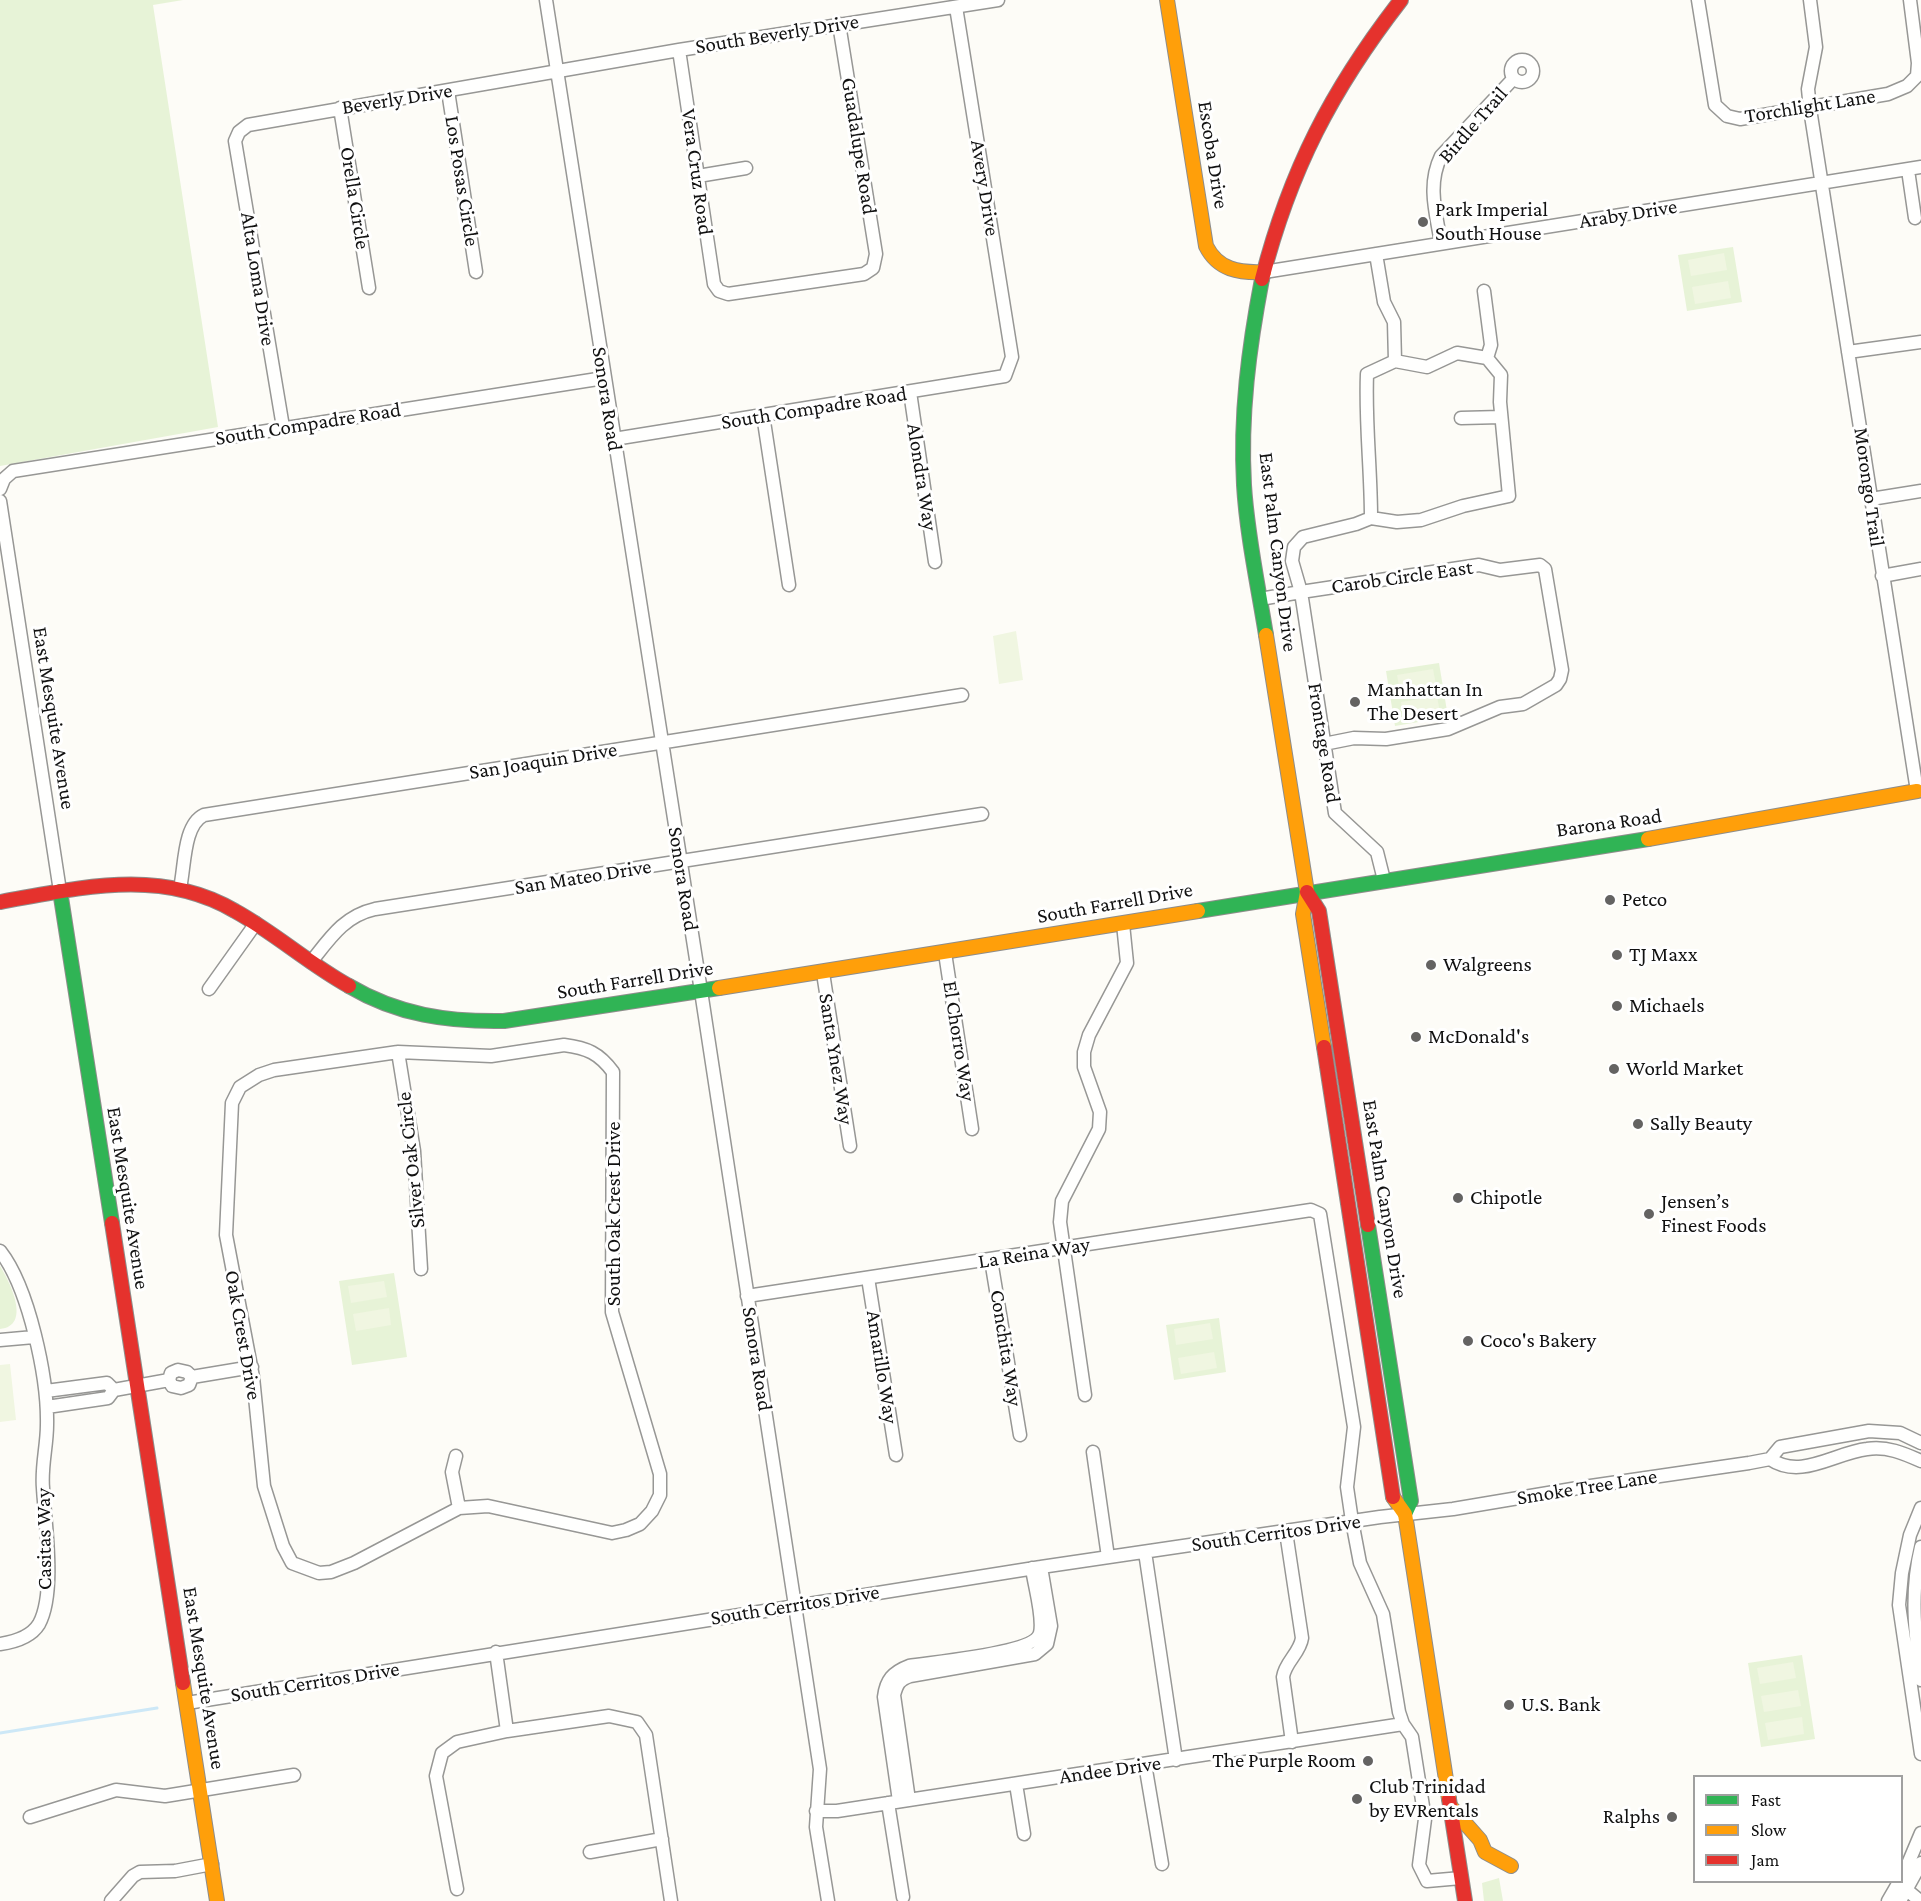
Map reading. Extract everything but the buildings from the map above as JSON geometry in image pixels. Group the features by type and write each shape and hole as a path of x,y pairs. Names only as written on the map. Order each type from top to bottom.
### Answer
{"street":[{"name":"Sonora Road","path":"546,0 820,1769 816,1827 828,1901"},
{"name":"South Beverly Drive","path":"557,71 998,0"},
{"name":"Escoba Drive","path":"1167,0 1206,246 1212,259 1220,266 1241,274 1264,272"},
{"name":"East Palm Canyon Drive","path":"1401,0 1346,74 1314,131 1293,179 1264,272 1246,370 1243,467 1260,599 1307,892 1319,911 1391,1370 1411,1501 1405,1514 1465,1901"},
{"name":"Torchlight Lane","path":"1698,0 1715,105 1727,116 1740,119 1888,94 1908,86 1917,76 1918,63 1910,0"},
{"name":"Morongo Trail","path":"1810,0 1816,47 1808,89 1810,109 1882,576 1919,791"},
{"name":"Avery Drive","path":"956,7 1012,357 1009,370"},
{"name":"Guadalupe Road","path":"719,291 728,294 864,274 873,268 876,254 839,24"},
{"name":"Vera Cruz Road","path":"679,50 714,284 719,291"},
{"name":"Beverly Drive","path":"239,132 248,125 557,71"},
{"name":"Birdle Trail","path":"1441,243 1433,197 1435,168 1441,156 1513,79"},
{"name":"Los Posas Circle","path":"448,91 476,272"},
{"name":"Orella Circle","path":"340,108 369,288"},
{"name":"Alta Loma Drive","path":"239,132 235,141 283,428"},
{"path":"698,176 746,168"},
{"name":"Araby Drive","path":"1264,272 1915,169"},
{"path":"1915,169 1915,218"},
{"path":"1376,254 1384,302 1394,322 1395,361"},
{"path":"1484,291 1491,345 1487,358"},
{"path":"1848,352 1921,342"},
{"path":"1457,353 1487,358 1501,375 1509,496 1462,506 1421,520 1396,522 1371,518 1371,468 1365,413 1367,374 1395,361 1427,367 1457,353"},
{"name":"South Compadre Road","path":"614,439 992,380 1005,376 1009,370"},
{"name":"South Compadre Road","path":"0,489 4,479 13,471 604,378"},
{"name":"Alondra Way","path":"910,392 935,562"},
{"path":"763,416 789,585"},
{"path":"1461,418 1502,417"},
{"path":"1871,499 1921,491"},
{"name":"East Mesquite Avenue","path":"0,501 135,1385 217,1901"},
{"name":"Frontage Road","path":"1371,518 1356,525 1303,537 1294,547 1292,561 1301,592 1335,813 1377,852 1384,880"},
{"name":"Carob Circle East","path":"1301,592 1479,565 1500,570 1540,565 1545,570 1562,670 1556,686 1524,704 1500,707 1448,729 1386,739 1354,738 1323,744"},
{"path":"1882,576 1921,569"},
{"path":"1260,599 1301,592"},
{"name":"San Joaquin Drive","path":"180,888 191,828 196,819 204,815 962,696"},
{"name":"Barona Road","path":"1307,892 1719,828 1919,791"},
{"name":"San Mateo Drive","path":"311,962 342,924 360,913 982,814"},
{"name":"South Farrell Drive","path":"0,902 60,891 134,882 180,888 218,902 256,923 355,992 391,1008 452,1023 504,1022 823,973 1307,892"},
{"path":"209,989 256,923"},
{"path":"1084,1395 1060,1222 1062,1201 1099,1129 1100,1112 1084,1067 1084,1052 1089,1035 1126,963 1123,924"},
{"name":"El Chorro Way","path":"945,953 972,1129"},
{"name":"Santa Ynez Way","path":"823,973 850,1146"},
{"name":"South Oak Crest Drive","path":"398,1052 490,1056 564,1045 585,1048 601,1056 613,1072 615,1087 612,1312 660,1474 660,1495 652,1511 640,1524 612,1533 488,1506 459,1508"},
{"name":"Oak Crest Drive","path":"398,1052 274,1070 259,1075 240,1087 232,1103 229,1125 226,1235 252,1367 264,1486 283,1546 292,1563 307,1570 330,1572 354,1563 459,1508"},
{"name":"Silver Oak Circle","path":"398,1052 414,1151 422,1269"},
{"name":"La Reina Way","path":"747,1296 1311,1210 1320,1214 1354,1427 1347,1487 1352,1521"},
{"name":"Casitas Way","path":"0,1251 9,1262 27,1307 46,1392 43,1465 48,1554 45,1604 39,1624 27,1636 0,1644"},
{"name":"Conchita Way","path":"991,1260 1020,1435"},
{"name":"Amarillo Way","path":"868,1278 896,1455"},
{"path":"0,1340 34,1337"},
{"path":"47,1407 108,1398 114,1390 169,1380 171,1373 178,1370 187,1372 192,1377 252,1367"},
{"path":"46,1392 107,1383 114,1390"},
{"name":"Smoke Tree Lane","path":"1405,1514 1453,1509 1770,1459 1780,1447 1829,1437 1885,1431 1900,1433 1921,1443"},
{"path":"1829,1437 1834,1458"},
{"name":"Smoke Tree Lane","path":"1770,1459 1783,1468 1805,1467 1868,1449 1884,1449 1899,1451 1921,1461"},
{"path":"1093,1452 1108,1557"},
{"path":"456,1456 452,1472 459,1508"},
{"path":"1921,1508 1910,1535 1902,1573 1899,1605 1921,1754"},
{"name":"South Cerritos Drive","path":"187,1703 794,1605 1405,1514"},
{"path":"1352,1521 1360,1563 1383,1614 1402,1724 1412,1737 1425,1819 1419,1865 1424,1878 1435,1882 1461,1878"},
{"path":"1286,1532 1302,1638 1301,1647 1284,1670 1283,1677 1292,1742"},
{"path":"1921,1548 1914,1582 1921,1680"},
{"path":"1145,1552 1176,1760"},
{"path":"903,1897 894,1695 897,1684 901,1679 910,1676 1035,1654 1047,1644 1051,1626 1036,1568"},
{"path":"1903,1641 1918,1631"},
{"path":"496,1653 507,1731"},
{"path":"458,1889 436,1776 442,1753 457,1742 507,1731 609,1716 637,1722 646,1735 671,1901"},
{"name":"Andee Drive","path":"816,1811 1016,1784 1402,1724"},
{"path":"1145,1764 1162,1864"},
{"path":"30,1816 116,1790 165,1796 294,1775"},
{"path":"1016,1784 1024,1834"},
{"path":"1450,1805 1480,1840 1485,1852 1511,1866"},
{"path":"1903,1880 1921,1833"},
{"path":"590,1852 662,1839"},
{"path":"1903,1882 1921,1863"},
{"path":"111,1901 133,1876 140,1872 175,1871 212,1864"},
{"path":"1888,1901 1902,1883"},
{"path":"1900,1901 1902,1883"},
{"path":"1902,1883 1920,1901"}],"green space":[{"path":"0,0 183,0 153,5 218,427 0,466"},
{"path":"1733,247 1742,302 1687,311 1678,255"},
{"path":"1724,253 1727,270 1691,276 1688,260"},
{"path":"1728,281 1731,298 1695,304 1692,287"},
{"path":"1016,631 1023,680 999,684 993,636"},
{"path":"1439,663 1448,717 1395,726 1386,671"},
{"path":"1433,669 1436,685 1400,691 1397,675"},
{"path":"1437,696 1440,713 1403,719 1401,702"},
{"path":"0,1266 13,1292 17,1312 10,1326 0,1329"},
{"path":"394,1273 407,1357 352,1365 339,1281"},
{"path":"384,1281 387,1297 351,1303 348,1286"},
{"path":"389,1308 391,1325 356,1331 353,1314"},
{"path":"1219,1318 1226,1372 1174,1380 1166,1325"},
{"path":"1210,1323 1213,1339 1176,1345 1174,1329"},
{"path":"1214,1352 1217,1368 1181,1374 1178,1358"},
{"path":"10,1364 16,1420 0,1422 0,1365"},
{"path":"1802,1655 1815,1739 1761,1747 1748,1663"},
{"path":"1793,1662 1796,1678 1760,1684 1757,1668"},
{"path":"1798,1690 1801,1706 1764,1712 1761,1696"},
{"path":"1802,1717 1804,1734 1768,1740 1765,1723"},
{"path":"1499,1878 1503,1901 1484,1901 1482,1883"}],"waterway":[{"path":"0,1733 157,1708"}],"traffic: fast":[{"path":"1262,279 1247,381 1243,459 1248,522 1266,635"},
{"path":"1198,911 1648,839"},
{"path":"60,891 112,1223"},
{"path":"349,986 386,1004 424,1015 483,1021 504,1021 719,988"},
{"path":"1368,1225 1411,1501 1405,1514"}],"traffic: slow":[{"path":"1167,0 1206,246 1223,265 1238,271 1264,272"},
{"path":"1266,635 1307,892 1303,914 1324,1047"},
{"path":"1648,839 1917,791"},
{"path":"719,988 1198,911"},
{"path":"1393,1497 1405,1514 1449,1799"},
{"path":"183,1683 217,1901"},
{"path":"1450,1806 1480,1840 1485,1852 1511,1866"}],"traffic: jam":[{"path":"1262,279 1286,202 1316,132 1354,66 1401,0"},
{"path":"0,902 90,887 149,885 178,889 207,897 235,911 349,986"},
{"path":"1307,892 1319,911 1368,1225"},
{"path":"1324,1047 1393,1497"},
{"path":"112,1223 183,1683"},
{"path":"1449,1799 1465,1901"}],"place":[{"name":"Park Imperial South House","path":"1423,222"},
{"name":"Manhattan In The Desert","path":"1355,702"},
{"name":"Petco","path":"1610,900"},
{"name":"TJ Maxx","path":"1617,955"},
{"name":"Walgreens","path":"1431,965"},
{"name":"Michaels","path":"1617,1006"},
{"name":"McDonald's","path":"1416,1037"},
{"name":"World Market","path":"1614,1069"},
{"name":"Sally Beauty","path":"1638,1124"},
{"name":"Chipotle","path":"1458,1198"},
{"name":"Jensen’s Finest Foods","path":"1649,1214"},
{"name":"Coco's Bakery","path":"1468,1341"},
{"name":"U.S. Bank","path":"1509,1705"},
{"name":"The Purple Room","path":"1368,1761"},
{"name":"Club Trinidad by EVRentals","path":"1357,1799"},
{"name":"Ralphs","path":"1672,1817"}]}
